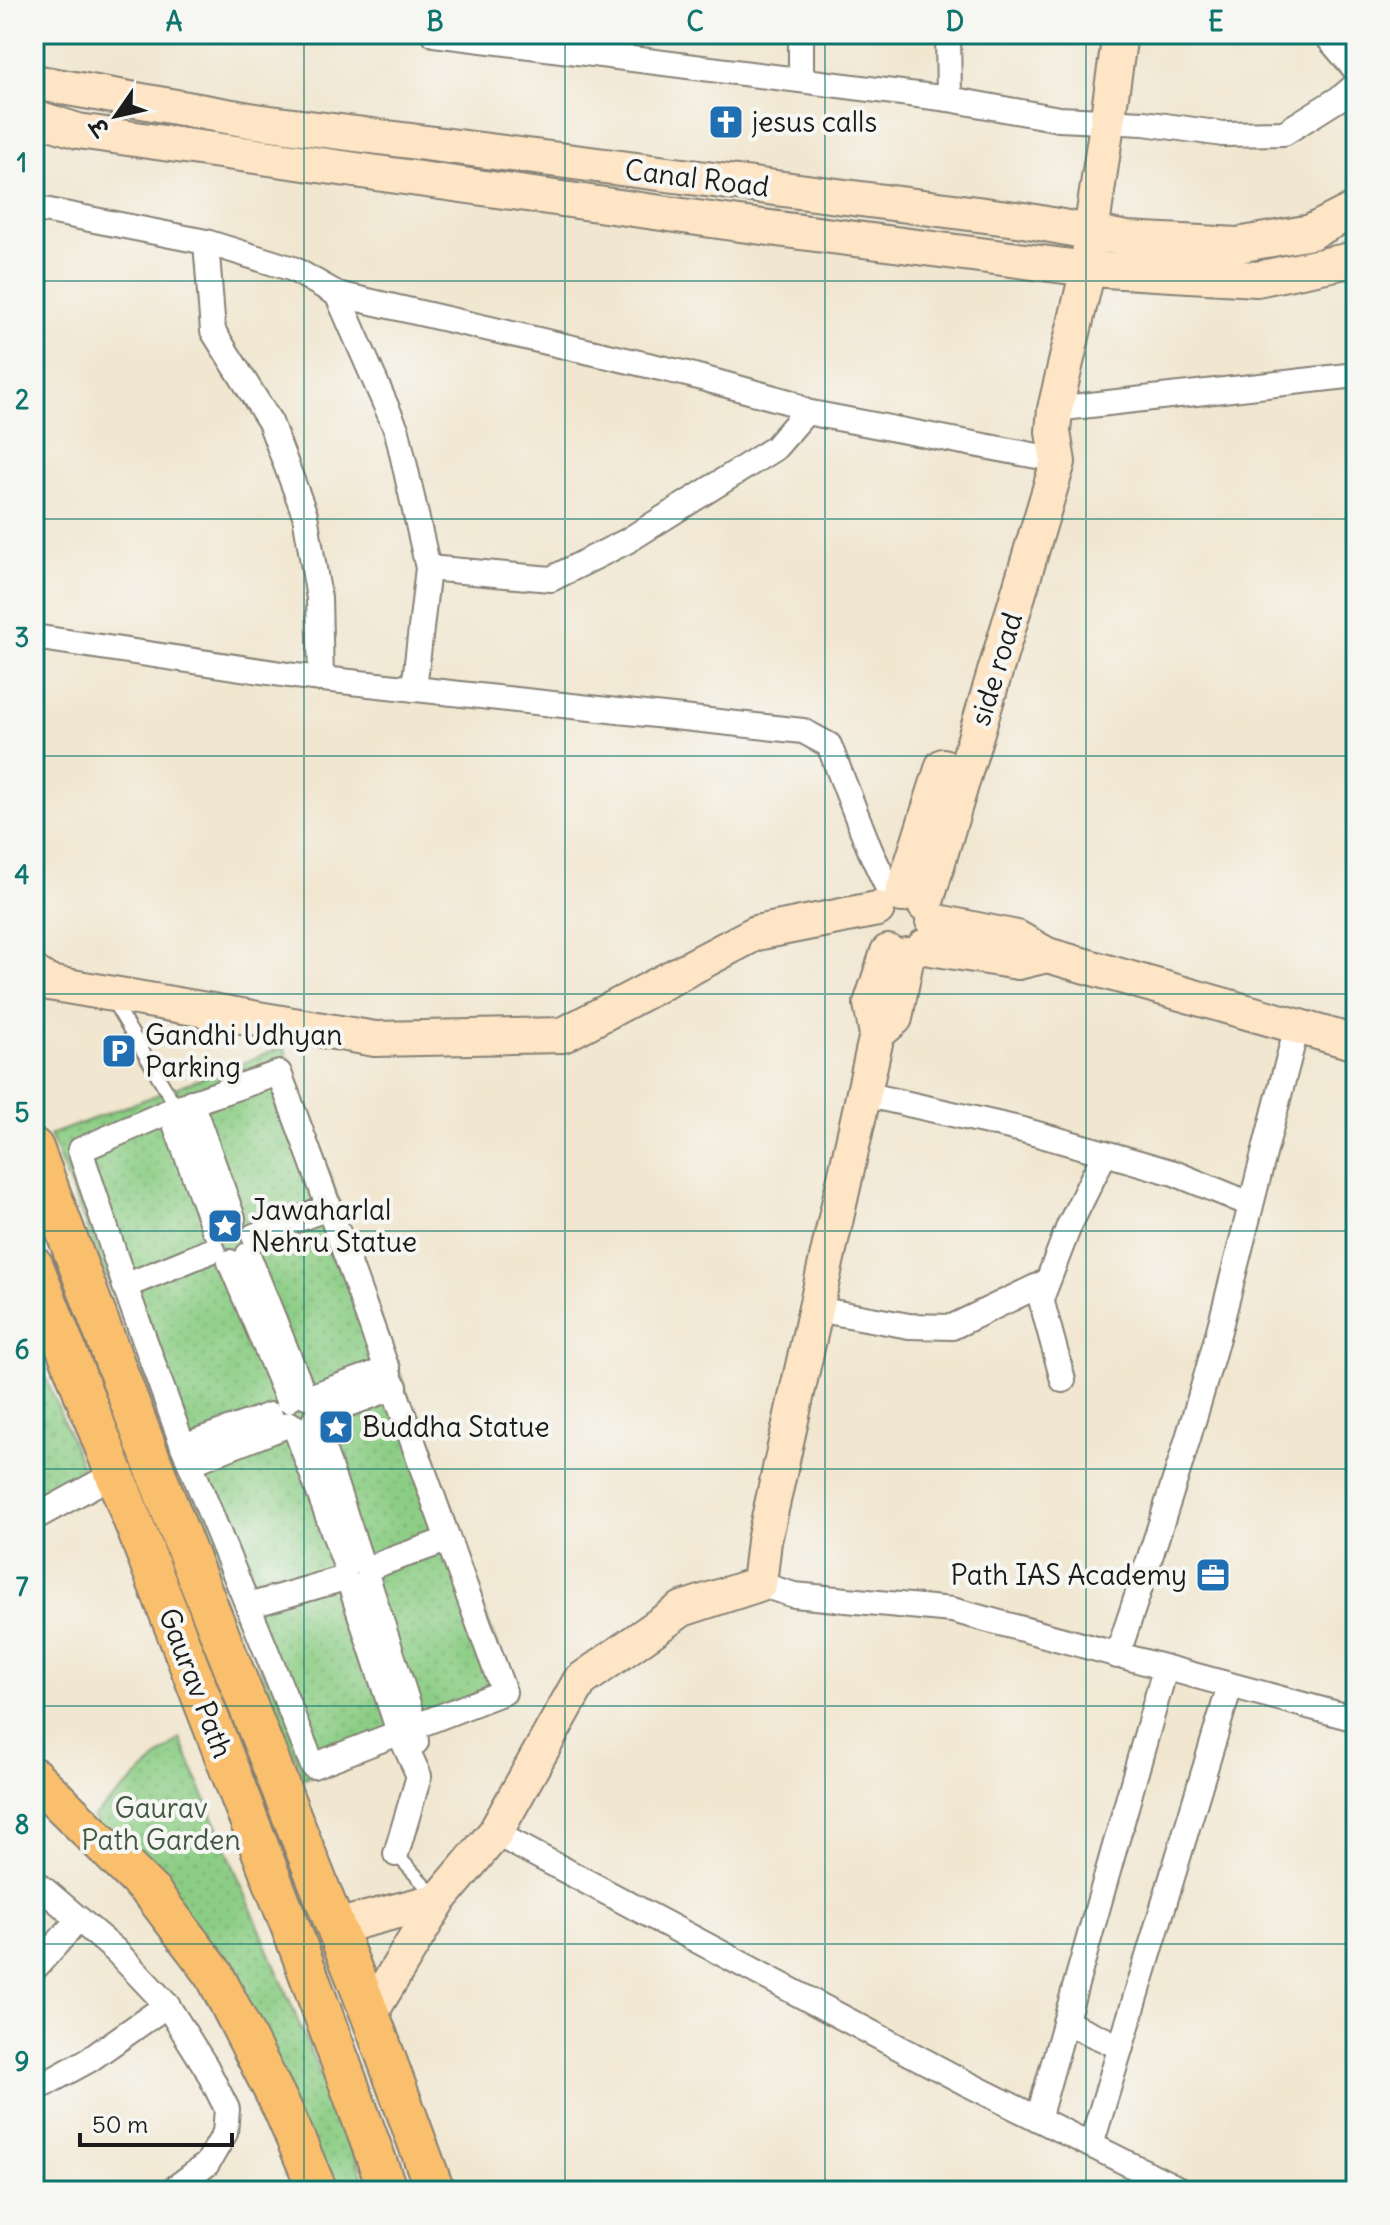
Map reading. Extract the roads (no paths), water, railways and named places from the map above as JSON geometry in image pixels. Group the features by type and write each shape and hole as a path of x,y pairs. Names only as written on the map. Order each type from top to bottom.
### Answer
{"main road":[{"path":"34,1148 163,1491 370,2014 435,2191"},
{"name":"Gaurav Path","path":"34,1266 299,1949 388,2191"},
{"path":"34,1777 153,1894 214,1974 283,2110 318,2191"},
{"path":"34,1815 108,1882 194,1982 271,2126 297,2191"}],"street":[{"path":"434,34 949,99 1059,119 1108,120 1223,134 1284,133 1356,85"},
{"path":"801,34 801,80"},
{"path":"948,34 949,99"},
{"name":"side road","path":"759,1584 764,1541 877,1034 871,1004 902,923 1050,433 1088,269 1120,34"},
{"path":"1325,34 1356,70"},
{"name":"Canal Road","path":"34,82 255,121 1024,220 1127,239 1238,245 1311,232 1356,209"},
{"name":"Canal Road","path":"34,117 78,131 747,225 1088,269 1257,279 1356,259"},
{"path":"34,208 206,242 293,269 337,294 687,374 789,402 806,412 1050,433 1356,375"},
{"path":"206,242 213,331 270,422 305,515 319,598 321,679"},
{"path":"337,294 397,431 428,568 414,689"},
{"path":"428,568 551,579 627,541 775,448 806,412"},
{"path":"34,637 321,679 803,731 829,745 902,923"},
{"path":"34,990 302,1039 386,1049 571,1047 760,946 902,923"},
{"path":"34,973 49,983 375,1039 563,1035 756,933 902,923 1018,962 1047,955 1356,1043"},
{"path":"1117,1656 1175,1482 1223,1316 1297,1027"},
{"path":"279,1073 504,1692 313,1766 187,1454 125,1286 80,1150 178,1104 279,1073"},
{"path":"864,1094 1023,1130 1105,1153 1174,1173 1250,1204"},
{"path":"178,1104 300,1411 407,1729 419,1776 396,1854"},
{"path":"1063,1380 1041,1299 1069,1226 1105,1153"},
{"path":"125,1286 232,1242 330,1207"},
{"path":"816,1309 909,1326 952,1327 1046,1282"},
{"path":"187,1454 392,1378"},
{"path":"34,1518 114,1474"},
{"path":"248,1606 356,1573 447,1540"},
{"path":"370,2014 439,1900 495,1833 580,1681 682,1609 759,1584 794,1595 952,1610 1356,1719"},
{"path":"1038,2119 1165,1669"},
{"path":"1091,2145 1230,1686"},
{"path":"495,1833 964,2082 1183,2191"},
{"path":"34,1881 116,1951 167,2005 206,2067 227,2109 225,2133 207,2164 171,2191"},
{"path":"336,1927 439,1900"},
{"path":"34,1969 79,1919"},
{"path":"34,2090 89,2060 167,2005"},
{"path":"1065,2022 1121,2047"}],"lane":[{"path":"115,1005 178,1104"},
{"path":"396,1854 439,1900"}],"place":[{"name":"jesus calls","path":"726,122"},
{"name":"Gandhi Udhyan Parking","path":"119,1051"},
{"name":"Jawaharlal Nehru Statue","path":"225,1226"},
{"name":"Buddha Statue","path":"336,1427"},
{"name":"Path IAS Academy","path":"1213,1575"}],"park label":[{"name":"Gaurav Path Garden","path":"161,1824"}]}
